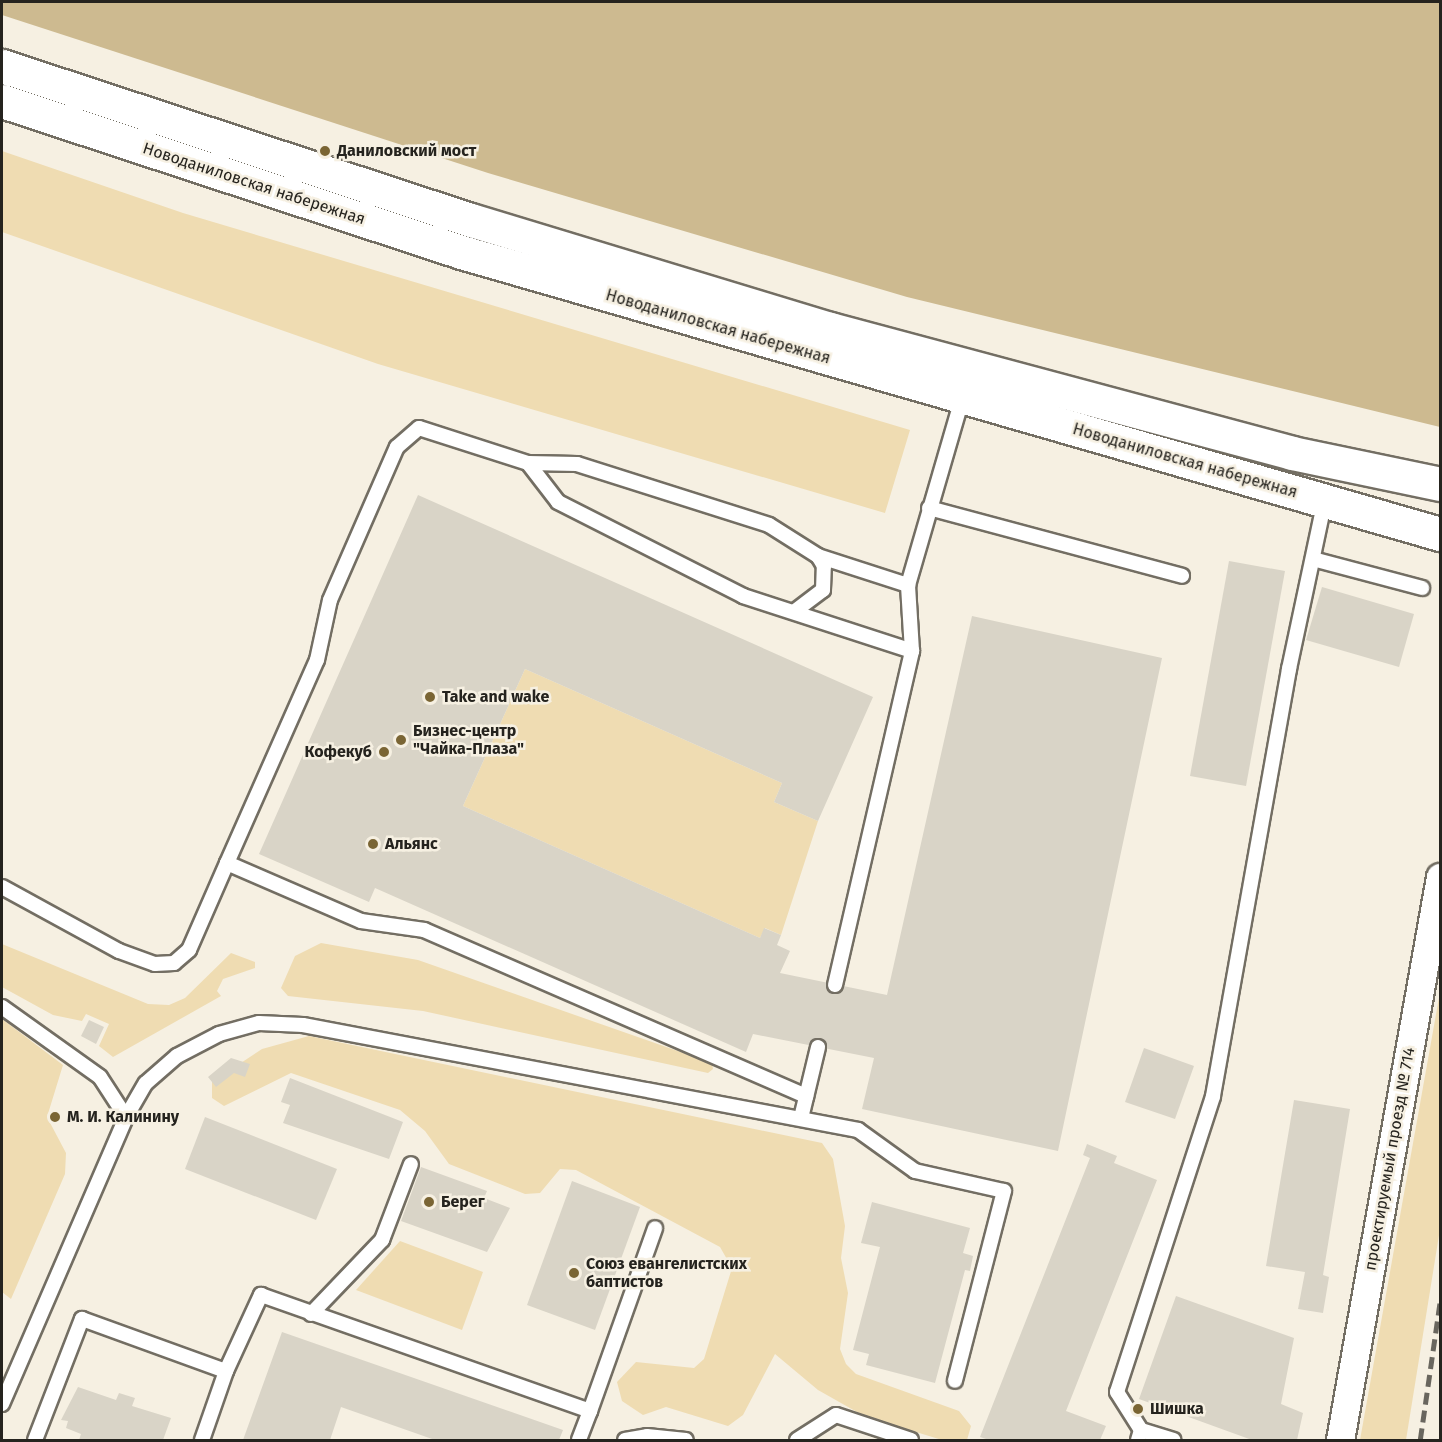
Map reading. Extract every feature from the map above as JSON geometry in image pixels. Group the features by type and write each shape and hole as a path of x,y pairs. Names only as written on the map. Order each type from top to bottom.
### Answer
{"main road":[{"name":"Новоданиловская набережная","path":"2,66 471,220 830,329 1292,453 1440,484"},
{"name":"Новоданиловская набережная","path":"2,101 461,252 962,399 1440,534"}],"street":[{"name":"проектируемый проезд № 714","path":"1340,1440 1440,877"}],"lane":[{"path":"835,985 912,651 908,585 962,399"},
{"path":"2,887 119,951 155,964 174,963 189,950 317,660 330,600 398,447 407,434 432,428 528,463 577,464 758,522 818,555 908,585"},
{"path":"528,463 558,502 743,596 795,610 912,651"},
{"path":"1174,1440 1140,1435 1117,1392 1213,1096 1324,500"},
{"path":"929,508 1182,576"},
{"path":"795,610 824,590 818,555"},
{"path":"1313,560 1422,588"},
{"path":"227,863 361,921 424,930 806,1096"},
{"path":"2,1007 100,1077 126,1117"},
{"path":"2,1404 126,1117 146,1083 177,1056 219,1034 259,1023 303,1025 858,1130 915,1171 1004,1191 955,1381"},
{"path":"801,1118 818,1047"},
{"path":"311,1314 382,1240 411,1164"},
{"path":"579,1440 655,1228"},
{"path":"202,1440 226,1371 261,1295 590,1411"},
{"path":"35,1440 82,1319 226,1371"},
{"path":"797,1440 836,1415 911,1440"},
{"path":"625,1440 646,1436 686,1440"}],"shaded area":[{"path":"2,2 1440,2 1440,427 907,297 488,173 2,15"},
{"path":"2,151 183,213 910,430 885,513 378,364 2,232"},
{"path":"525,669 782,783 774,802 818,821 781,935 765,928 760,938 463,806"},
{"path":"321,943 418,960 712,1063 713,1069 708,1073 423,1011 288,996 281,988 295,956"},
{"path":"2,944 148,1004 169,1005 185,998 231,953 255,962 255,968 223,979 217,991 221,996 113,1057 99,1046 109,1024 86,1014 82,1021 53,1015 2,987"},
{"path":"1440,992 1440,1229 1406,1440 1360,1440"},
{"path":"2,1019 63,1065 47,1117 66,1153 65,1174 11,1299 2,1292"},
{"path":"309,1036 822,1143 833,1159 845,1226 841,1258 848,1293 840,1349 846,1364 856,1374 959,1411 971,1426 967,1440 942,1440 864,1416 818,1390 775,1354 743,1415 728,1426 666,1407 643,1415 622,1401 617,1382 636,1362 694,1368 704,1359 732,1268 720,1247 576,1170 560,1169 540,1193 525,1194 449,1164 425,1131 400,1110 291,1073 224,1106 212,1098 212,1082 262,1049"},
{"path":"400,1241 483,1272 462,1330 356,1290"}],"building":[{"path":"418,495 873,697 818,821 774,802 782,783 525,669 463,806 760,938 764,928 781,935 777,945 790,951 780,973 887,995 972,616 1162,658 1058,1151 862,1109 874,1058 753,1034 746,1052 375,888 369,902 259,854"},
{"path":"1229,561 1285,571 1246,786 1190,776"},
{"path":"1322,587 1414,614 1399,667 1306,640"},
{"path":"89,1020 104,1027 96,1044 81,1036"},
{"path":"1144,1048 1194,1066 1175,1119 1125,1102"},
{"path":"231,1058 250,1064 245,1077 234,1073 216,1087 208,1077"},
{"path":"290,1078 403,1122 389,1159 283,1123 290,1105 281,1102"},
{"path":"1294,1100 1350,1109 1323,1275 1329,1277 1323,1313 1298,1309 1305,1272 1266,1266"},
{"path":"205,1117 337,1169 316,1220 185,1169"},
{"path":"1087,1144 1117,1156 1114,1163 1157,1180 1066,1411 1106,1426 1100,1440 989,1440 980,1437 1090,1158 1083,1155"},
{"path":"421,1167 487,1191 484,1198 510,1208 487,1252 401,1221"},
{"path":"572,1181 640,1207 595,1330 527,1305"},
{"path":"872,1202 970,1228 963,1253 973,1256 970,1271 965,1270 935,1383 866,1365 869,1354 853,1350 880,1247 861,1243"},
{"path":"1176,1296 1294,1338 1281,1404 1303,1413 1297,1440 1252,1440 1139,1399"},
{"path":"282,1332 563,1430 559,1440 435,1440 341,1407 330,1440 243,1440"},
{"path":"78,1387 116,1400 119,1393 135,1398 132,1406 171,1418 163,1440 79,1440 81,1434 66,1428 68,1421 61,1420"}],"railway":[{"path":"1420,1440 1440,1302"}],"place":[{"name":"Даниловский мост","path":"325,151"},
{"name":"Take and wake","path":"430,697"},
{"name":"Бизнес-центр \"Чайка-Плаза\"","path":"401,740"},
{"name":"Кофекуб","path":"384,752"},
{"name":"Альянс","path":"373,844"},
{"name":"М. И. Калинину","path":"55,1117"},
{"name":"Берег","path":"429,1202"},
{"name":"Союз евангелистских баптистов","path":"574,1273"},
{"name":"Шишка","path":"1138,1409"}]}
